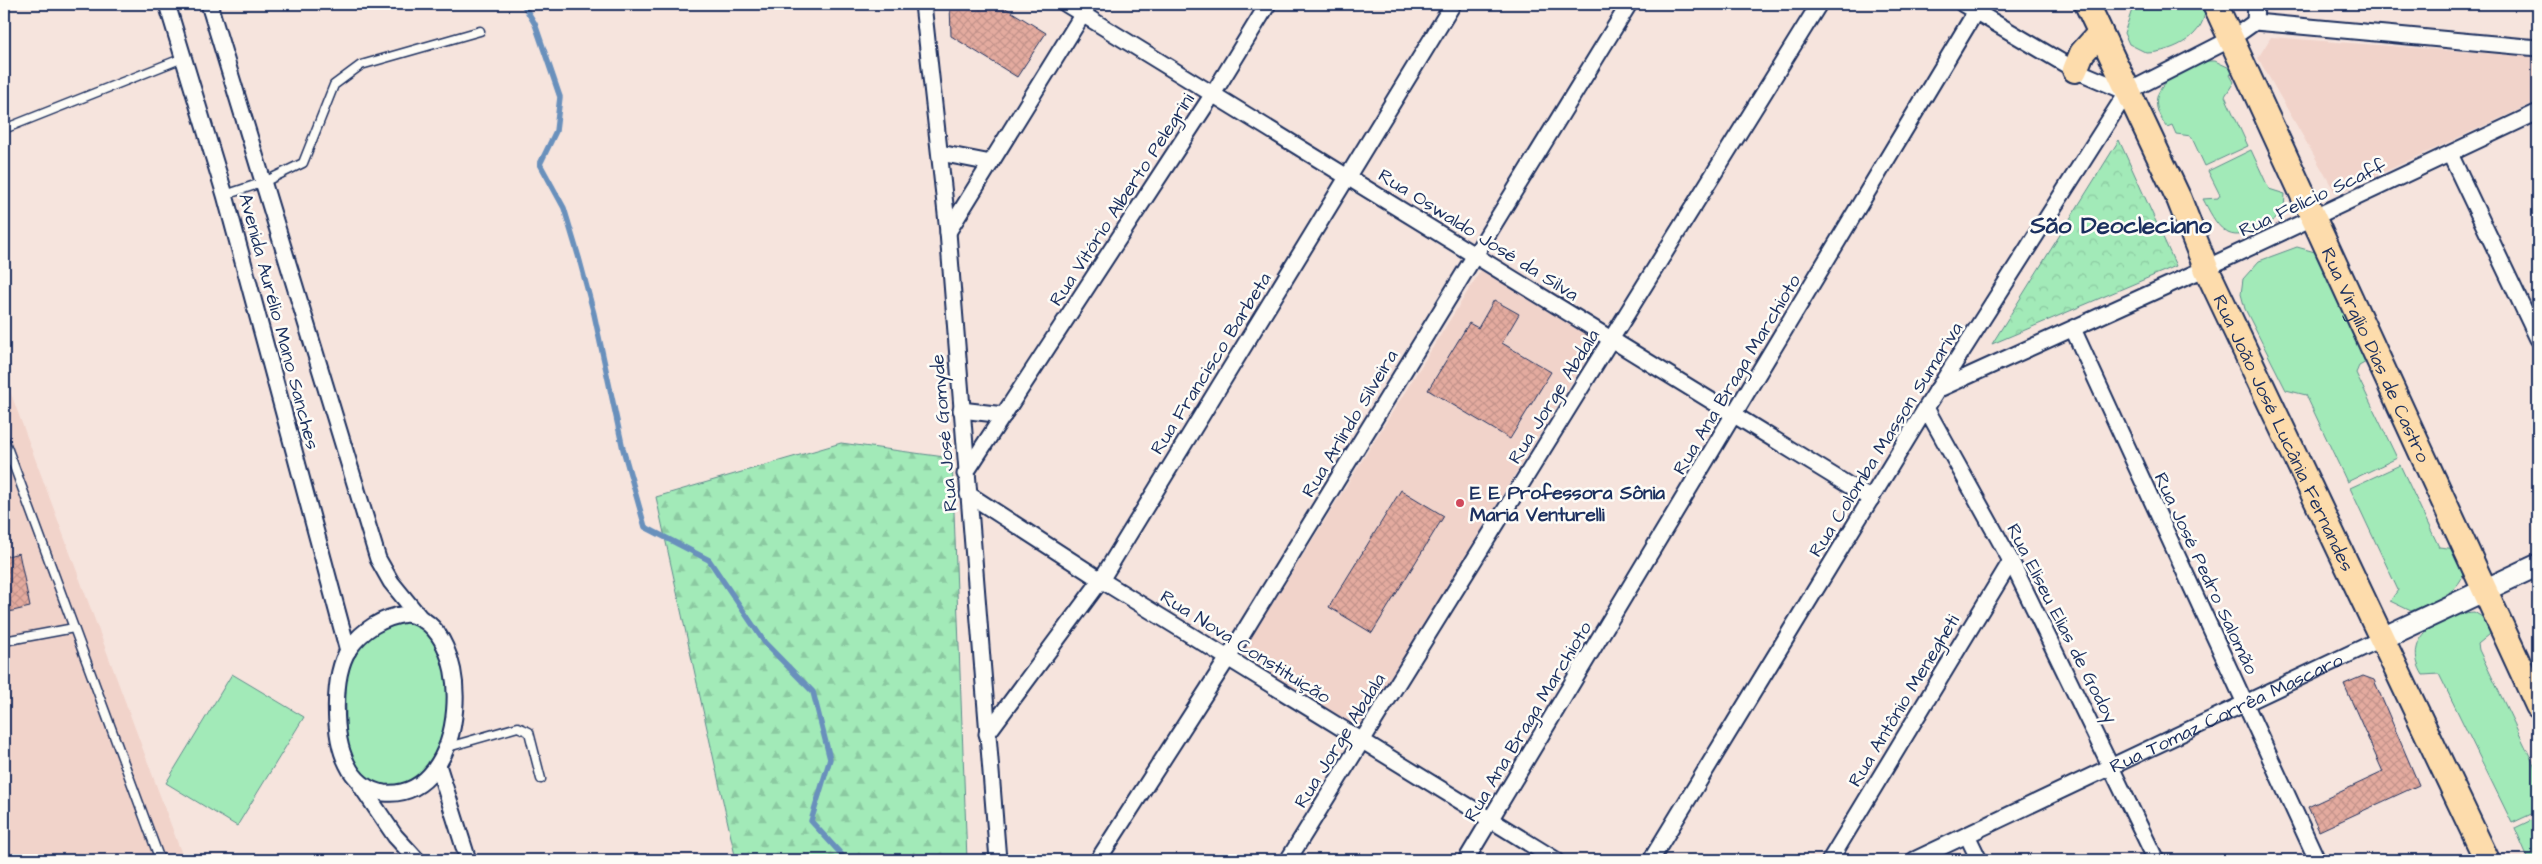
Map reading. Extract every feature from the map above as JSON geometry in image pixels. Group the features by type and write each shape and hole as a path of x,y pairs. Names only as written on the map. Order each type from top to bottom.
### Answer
{"main road":[{"name":"Rua João José Lucânia Fernandes","path":"2087,4 2179,199 2206,268 2487,860"},
{"name":"Rua Virgílio Dias de Castro","path":"2215,4 2487,590 2504,633 2538,706"},
{"path":"2075,70 2082,53 2100,33"},
{"name":"Rua Tomaz Corrêa Mascaro","path":"2383,638 2538,565"}],"street":[{"name":"Avenida Aurélio Mano Sanches","path":"167,4 225,195 348,651"},
{"name":"Avenida Aurélio Mano Sanches","path":"209,4 378,559 391,582 421,619"},
{"name":"Rua José Gomyde","path":"923,4 948,232 965,474 998,860"},
{"name":"Rua Oswaldo José da Silva","path":"1066,4 1086,9 1213,94 1871,499"},
{"name":"Rua Vitório Alberto Pelegrini","path":"965,474 1213,94 1268,4"},
{"name":"Rua Francisco Barbeta","path":"987,734 1101,580 1453,4"},
{"name":"Rua Arlindo Silveira","path":"1098,860 1228,658 1629,4"},
{"name":"Rua Jorge Abdala","path":"1288,860 1819,4"},
{"path":"1963,4 2075,70 2127,92 2231,39 2254,22 2538,48"},
{"path":"2254,22 2256,4"},
{"path":"948,232 1086,9"},
{"name":"Rua Ana Braga Marchioto","path":"1466,860 1976,11"},
{"name":"Rua Colomba Masson Sumariva","path":"1651,860 1937,390 2127,92"},
{"name":"Rua Felício Scaff","path":"1937,390 2206,268 2538,112"},
{"path":"940,153 991,163"},
{"path":"2450,154 2538,340"},
{"name":"Rua José Pedro Salomão","path":"2073,329 2317,860"},
{"name":"Rua Eliseu Elias de Godoy","path":"1926,408 2011,561 2156,860"},
{"path":"961,410 1004,415"},
{"name":"Rua Nova Constituição","path":"968,494 1101,580 1556,860"},
{"name":"Rua Antônio Menegheti","path":"1830,860 2011,561"},
{"path":"358,780 376,792 398,793 415,787 438,765 448,747 454,721 455,684 445,648 434,631 421,619 406,614 386,619 356,640 348,651 338,691 336,710 346,764 395,836 417,860"},
{"name":"Rua Tomaz Corrêa Mascaro","path":"1914,860 2383,638"},
{"path":"438,765 468,860"},
{"path":"1968,835 1979,860"}],"lane":[{"path":"225,195 264,182 303,163 334,85 361,64 480,31"},
{"path":"4,129 183,58"},
{"path":"4,439 160,860"},
{"path":"4,641 74,628"},
{"path":"448,747 518,727 530,732 541,779"}],"shaded area":[{"path":"2271,37 2538,57 2538,101 2336,194 2258,58"},
{"name":"E E Professora Sônia Maria Venturelli","path":"1483,267 1598,338 1358,733 1238,659","holes":["1494,300 1519,314 1506,335 1482,321","1469,323 1551,372 1511,439 1429,390","1401,490 1443,516 1329,607"]},
{"path":"4,375 184,860 4,860"}],"green space":[{"path":"2134,4 2205,4 2201,25 2187,40 2168,49 2147,53 2129,44 2124,33"},
{"path":"2203,61 2215,61 2234,70 2230,75 2234,82 2225,96 2248,146 2205,166 2191,136 2176,134 2172,125 2167,127 2159,114 2156,103 2158,93 2164,85 2181,72"},
{"path":"2119,140 2176,266 1992,344"},
{"path":"2251,150 2269,189 2285,194 2284,211 2272,221 2256,230 2239,235 2231,234 2218,225 2203,199 2218,198 2220,195 2208,171"},
{"path":"2297,247 2315,252 2326,263 2370,360 2359,366 2356,373 2397,458 2347,482 2306,395 2286,390 2245,309 2241,294 2243,279 2259,261"},
{"path":"841,443 952,458 967,860 736,860 656,497"},
{"path":"2400,465 2439,547 2457,549 2463,568 2459,583 2452,590 2444,596 2411,611 2390,601 2398,590 2350,488"},
{"path":"2474,612 2484,618 2495,630 2478,644 2479,650 2538,773 2538,811 2512,823 2439,674 2423,675 2417,662 2417,650 2420,639 2428,630 2449,617"},
{"path":"397,621 418,622 430,638 440,657 446,677 448,719 443,739 435,758 422,775 407,784 390,786 375,783 364,777 356,768 351,757 346,718 346,687 351,662 356,652 372,636"},
{"path":"232,674 304,717 237,826 166,783"},
{"path":"2538,817 2538,860 2529,860 2515,828"}],"building":[{"path":"950,4 999,4 1046,33 1017,77 951,36"},
{"path":"1494,300 1519,314 1502,343 1551,372 1510,439 1428,390 1469,323 1478,328"},
{"path":"1401,490 1444,516 1372,633 1329,607"},
{"path":"19,553 30,607 4,613 4,557"},
{"path":"2363,676 2374,680 2419,785 2319,831 2308,807 2383,772 2344,684"}],"waterway":[{"path":"523,4 535,24 560,97 556,131 540,164 564,208 579,258 594,314 623,449 645,527 709,560 765,643 813,692 830,759 811,821 842,855 841,860"}],"place":[{"name":"E E Professora Sônia Maria Venturelli","path":"1460,503"}],"district":[{"name":"São Deocleciano","path":"2121,225"}]}
